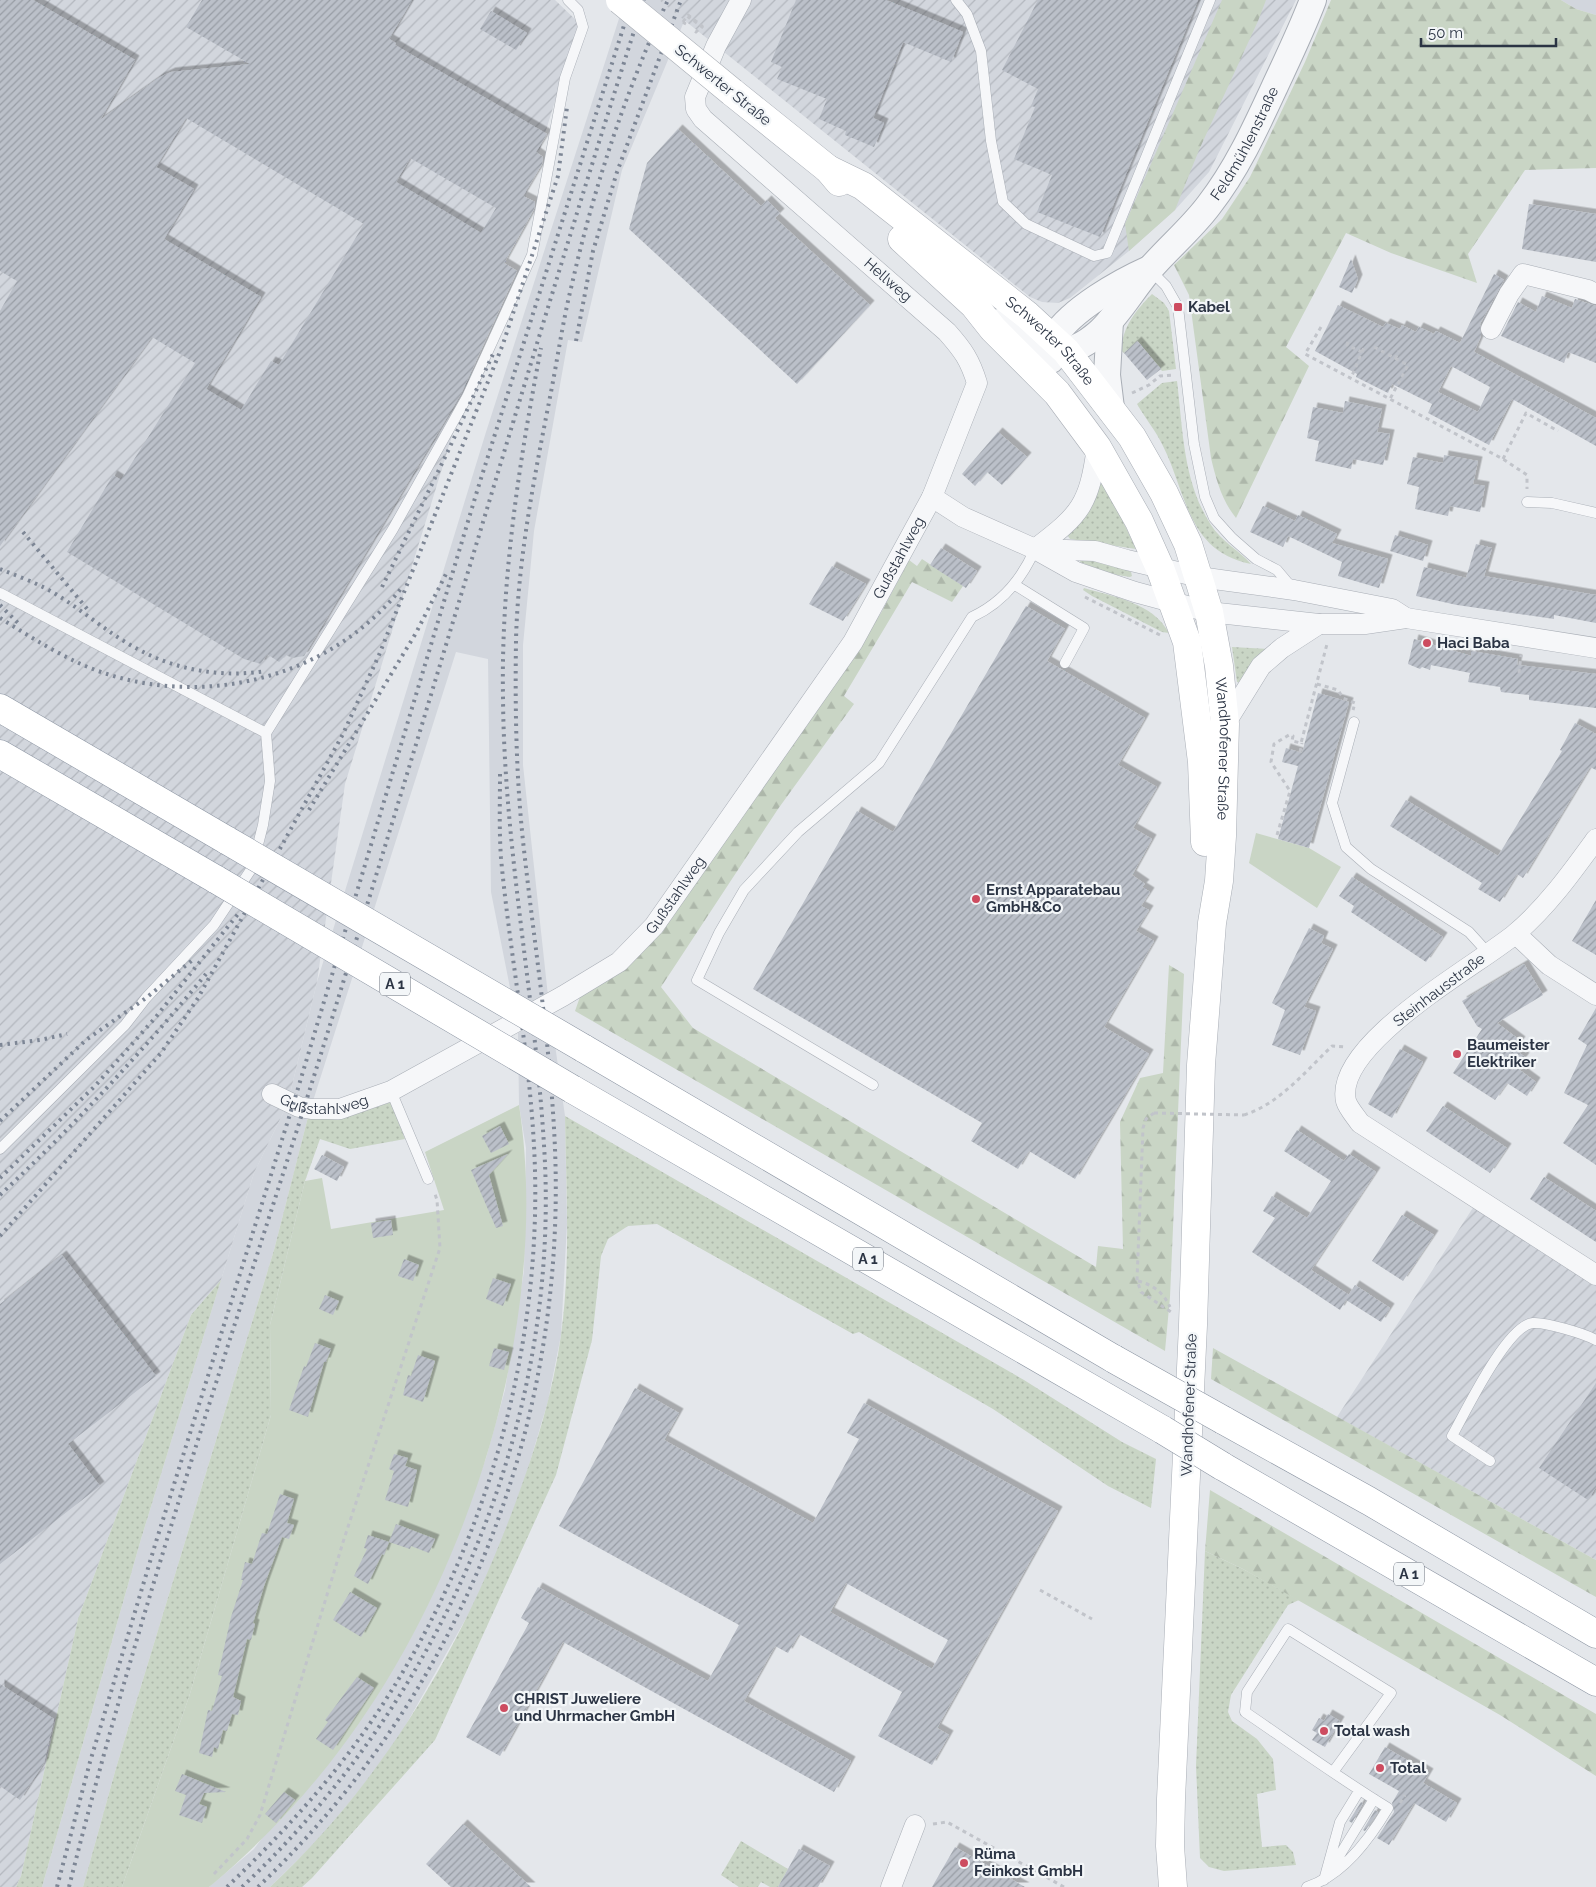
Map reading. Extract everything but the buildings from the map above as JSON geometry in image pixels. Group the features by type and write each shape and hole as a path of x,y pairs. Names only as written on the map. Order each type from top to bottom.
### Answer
{"main road":[{"name":"Schwerter Straße","path":"620,0 828,169 852,197 935,268 974,305 992,330 1049,384 1084,427 1117,480 1160,568 1173,603"},
{"name":"Schwerter Straße","path":"828,169 863,186 1057,347 1120,402 1132,437 1164,493 1188,544 1199,576"},
{"name":"Wandhofener Straße","path":"1173,1887 1170,1846 1193,1325 1201,1065 1212,923 1219,881 1225,724 1219,666 1209,612 1199,576"},
{"name":"Wandhofener Straße","path":"1173,603 1187,642 1192,676 1202,762 1206,878 1212,923"},
{"name":"A 1","path":"0,708 1114,1359 1369,1501 1596,1634"},
{"name":"A 1","path":"0,754 1596,1682"}],"street":[{"name":"Hellweg","path":"740,0 716,46 695,97 696,109 703,119 946,332 964,351 970,362 978,383 932,496"},
{"name":"Feldmühlenstraße","path":"1057,347 1088,341 1110,321 1150,269 1209,206 1250,140 1313,0"},
{"name":"Feldmühlenstraße","path":"1057,347 1070,320 1118,283 1150,269"},
{"path":"1491,329 1509,294 1523,274 1588,290 1596,294"},
{"path":"974,305 1038,350 1057,347 1049,384"},
{"path":"1110,321 1106,375 1120,402"},
{"path":"1035,549 1070,521 1079,511 1090,490 1097,448"},
{"path":"932,496 963,517 1035,549 1076,572 1173,603 1209,612 1319,624 1365,624 1406,618 1595,644"},
{"name":"Gußstahlweg","path":"272,1094 300,1107 340,1109 391,1091 563,996 619,962 654,926 854,642 932,496"},
{"path":"1035,549 1095,550 1160,568 1199,576 1294,590 1392,608 1406,618"},
{"path":"1225,724 1261,666 1282,648 1319,624"},
{"name":"Steinhausstraße","path":"1596,839 1566,881 1516,934 1404,1013 1366,1049 1347,1081 1346,1101 1360,1123 1596,1275"},
{"path":"1516,934 1549,966 1596,996"},
{"path":"892,1887 915,1826"}],"lane":[{"path":"0,1149 125,1025 146,998 214,925 252,868 263,825 270,781 266,733 393,530 467,397 532,254 566,78 583,27 578,10 568,0"},
{"path":"956,0 967,14 981,51 991,141 1003,202 1026,224 1094,256 1107,253 1210,0"},
{"path":"1150,269 1166,286 1178,307 1194,444 1205,497 1214,518 1232,538 1256,559 1268,568 1277,570 1294,590"},
{"path":"1527,502 1552,503 1596,513"},
{"path":"873,1085 697,980 719,933 744,890 798,832 879,763 972,617 987,610 1015,585 1027,567 1035,549"},
{"path":"1015,585 1084,628 1064,663"},
{"path":"0,593 266,733"},
{"path":"1354,722 1332,804 1346,847 1371,869 1470,932 1488,953"},
{"path":"391,1091 428,1180"},
{"path":"1490,1461 1452,1436 1492,1363 1520,1328 1533,1323 1586,1334 1596,1340"},
{"path":"1307,1887 1324,1881 1369,1840 1388,1808 1359,1791 1245,1712 1247,1692 1288,1629 1391,1693 1332,1772"},
{"path":"1324,1881 1340,1822 1359,1791"},
{"path":"1324,1881 1374,1800"}],"path":[{"path":"681,24 688,15 702,26 696,32 684,23 689,17 700,25"},
{"path":"1321,327 1306,354 1503,459 1527,475 1527,502"},
{"path":"1348,342 1347,346 1362,352"},
{"path":"1351,378 1365,346"},
{"path":"1374,347 1383,350 1408,365 1390,399"},
{"path":"1395,358 1399,351"},
{"path":"1120,402 1149,385 1160,376 1177,375"},
{"path":"1503,459 1526,413 1558,430"},
{"path":"1081,594 1166,640"},
{"path":"1300,752 1327,644"},
{"path":"1519,673 1521,655"},
{"path":"1317,684 1338,690 1343,698 1355,703 1354,705"},
{"path":"1277,836 1290,791 1271,762 1274,744 1289,735 1293,736 1292,741 1301,743"},
{"path":"1137,1280 1157,1289 1166,1298 1173,1314 1141,1292 1137,1280 1143,1128 1146,1119 1154,1113 1244,1115 1260,1110 1272,1102 1332,1046 1366,1049"},
{"path":"214,1874 247,1839 260,1814 344,1539 440,1248 437,1200 428,1180"},
{"path":"1040,1590 1092,1619"},
{"path":"915,1826 947,1822 1064,1887"}],"shaded area":[{"path":"0,0 555,0 579,23 345,784 317,982 290,1094 285,1109 254,1173 221,1280 191,1315 78,1619 21,1876 16,1887 0,1887"},
{"path":"625,0 693,0 622,170 582,342 568,340 534,531 523,645 523,765 548,996 515,1013 491,892 488,659 456,652 313,1101 290,1094 317,982 486,432"},
{"path":"659,0 1296,0 1209,172 1175,210 1129,251 1070,298 1058,303 1042,302 1030,297"},
{"path":"1561,0 1596,0 1596,15 1576,9"},
{"path":"551,1016 565,1116 567,1224 561,1335 548,1401 527,1472 502,1541 473,1606 399,1737 362,1787 318,1840 270,1887 209,1887 254,1849 409,1641 438,1582 463,1522 486,1458 505,1390 524,1271 526,1148 519,1105 518,1033"},
{"path":"285,1109 308,1117 274,1250 116,1768 83,1887 42,1887 141,1539 254,1173"},
{"path":"1478,1200 1596,1275 1596,1560 1337,1417"}],"green space":[{"path":"1222,0 1266,0 1199,150 1175,210 1129,251 1125,224"},
{"path":"1331,0 1561,0 1576,9 1596,15 1596,168 1525,170 1468,254 1477,283 1391,253 1346,233 1286,347 1309,366 1236,518 1223,497 1211,458 1189,295 1174,265 1222,219 1250,177 1305,62"},
{"path":"1152,294 1164,303 1169,311 1176,369 1162,371 1138,341 1124,353 1121,350 1127,326"},
{"path":"1177,381 1183,437 1195,491 1215,531 1251,564 1230,557 1214,547 1201,534 1192,518 1163,446 1137,404 1162,383"},
{"path":"1101,482 1105,483 1136,549 1070,539 1068,536"},
{"path":"1081,558 1118,566 1131,572 1132,576 1111,574 1080,562"},
{"path":"922,559 963,586 952,602 912,582 844,696 854,704 778,809 661,987 693,1028 1096,1267 1098,1246 1123,1249 1120,1122 1140,1078 1163,1073 1169,965 1184,974 1170,1297 1165,1351 575,1011 581,994 634,960 841,674 881,613 909,560 917,566"},
{"path":"1084,588 1120,598 1143,608 1162,623 1169,633 1162,632 1092,596 1083,590"},
{"path":"1232,647 1269,649 1242,683 1237,682"},
{"path":"1256,833 1309,848 1341,867 1317,908 1249,863"},
{"path":"391,1102 405,1139 350,1149 320,1139 305,1181 270,1325 271,1415 189,1697 122,1887 83,1887 116,1768 274,1250 308,1117 338,1120"},
{"path":"519,1105 526,1189 523,1276 510,1364 488,1452 458,1538 421,1619 378,1695 329,1764 260,1841 230,1869 209,1887 122,1887 189,1697 271,1415 270,1325 305,1181 322,1178 331,1229 444,1210 425,1152"},
{"path":"565,1116 1024,1380 1122,1442 1156,1459 1151,1508 1108,1486 993,1409 859,1332 853,1334 657,1224 628,1226 608,1239 601,1256 592,1340 556,1475 435,1740 302,1887 270,1887 311,1846 348,1803 383,1758 415,1710 444,1661 470,1610 515,1504 530,1463 542,1421 558,1357 561,1335 567,1253"},
{"path":"221,1280 141,1539 42,1887 16,1887 21,1876 78,1619 191,1315"},
{"path":"1213,1348 1596,1560 1596,1597 1211,1379"},
{"path":"1210,1490 1596,1714 1596,1776 1500,1715 1243,1569 1205,1551"},
{"path":"1205,1551 1243,1569 1299,1600 1288,1605 1231,1695 1228,1712 1232,1721 1257,1739 1273,1759 1276,1790 1257,1794 1262,1847 1286,1845 1293,1852 1296,1865 1224,1871 1209,1867 1200,1858 1196,1766"},
{"path":"741,1841 788,1869 778,1887 770,1887 761,1882 758,1887 739,1887 721,1875"}],"railway":[{"path":"57,1887 90,1762 155,1545 296,1095 478,488 632,0"},
{"path":"69,1887 99,1773 165,1547 342,986 567,246 644,0"},
{"path":"258,1887 329,1812 391,1730 444,1642 486,1550 519,1454 542,1355 554,1253 555,1149 546,1037 519,798 516,666 517,609 528,516 539,454 566,311 590,211 612,139 638,69 668,0"},
{"path":"576,341 593,251 617,172 681,0"},
{"path":"0,1236 161,1053 198,998 343,734 379,655 503,344 558,176 567,107"},
{"path":"242,1887 313,1812 377,1730 431,1642 475,1549 509,1452 533,1352 544,1249 544,1145 540,1089 509,809 505,753 503,653 508,565 513,521 541,348"},
{"path":"382,587 493,354"},
{"path":"23,532 88,610"},
{"path":"0,569 45,588 112,633 149,655 181,667 215,673 266,671"},
{"path":"309,810 416,633 447,572"},
{"path":"0,618 65,657 107,674 147,684 188,687 229,684 269,676 307,661 343,642 375,616 403,586"},
{"path":"0,605 19,624"},
{"path":"227,1887 267,1848 323,1786 373,1719 413,1655 447,1588 476,1518 500,1446 517,1372 529,1297 535,1221 532,1110 501,858 500,774"},
{"path":"0,1178 95,1086 155,1018 242,909"},
{"path":"0,1121 86,1040 146,998 195,958"},
{"path":"0,1195 107,1088 206,974"},
{"path":"0,1045 40,1040 67,1034"}],"place":[{"name":"Kabel","path":"1178,307"},
{"name":"Haci Baba","path":"1427,643"},
{"name":"Ernst Apparatebau GmbH&Co","path":"976,899"},
{"name":"Baumeister Elektriker","path":"1457,1054"},
{"name":"CHRIST Juweliere und Uhrmacher GmbH","path":"504,1708"},
{"name":"Total wash","path":"1324,1731"},
{"name":"Total","path":"1380,1768"},
{"name":"Rüma Feinkost GmbH","path":"964,1863"}]}
